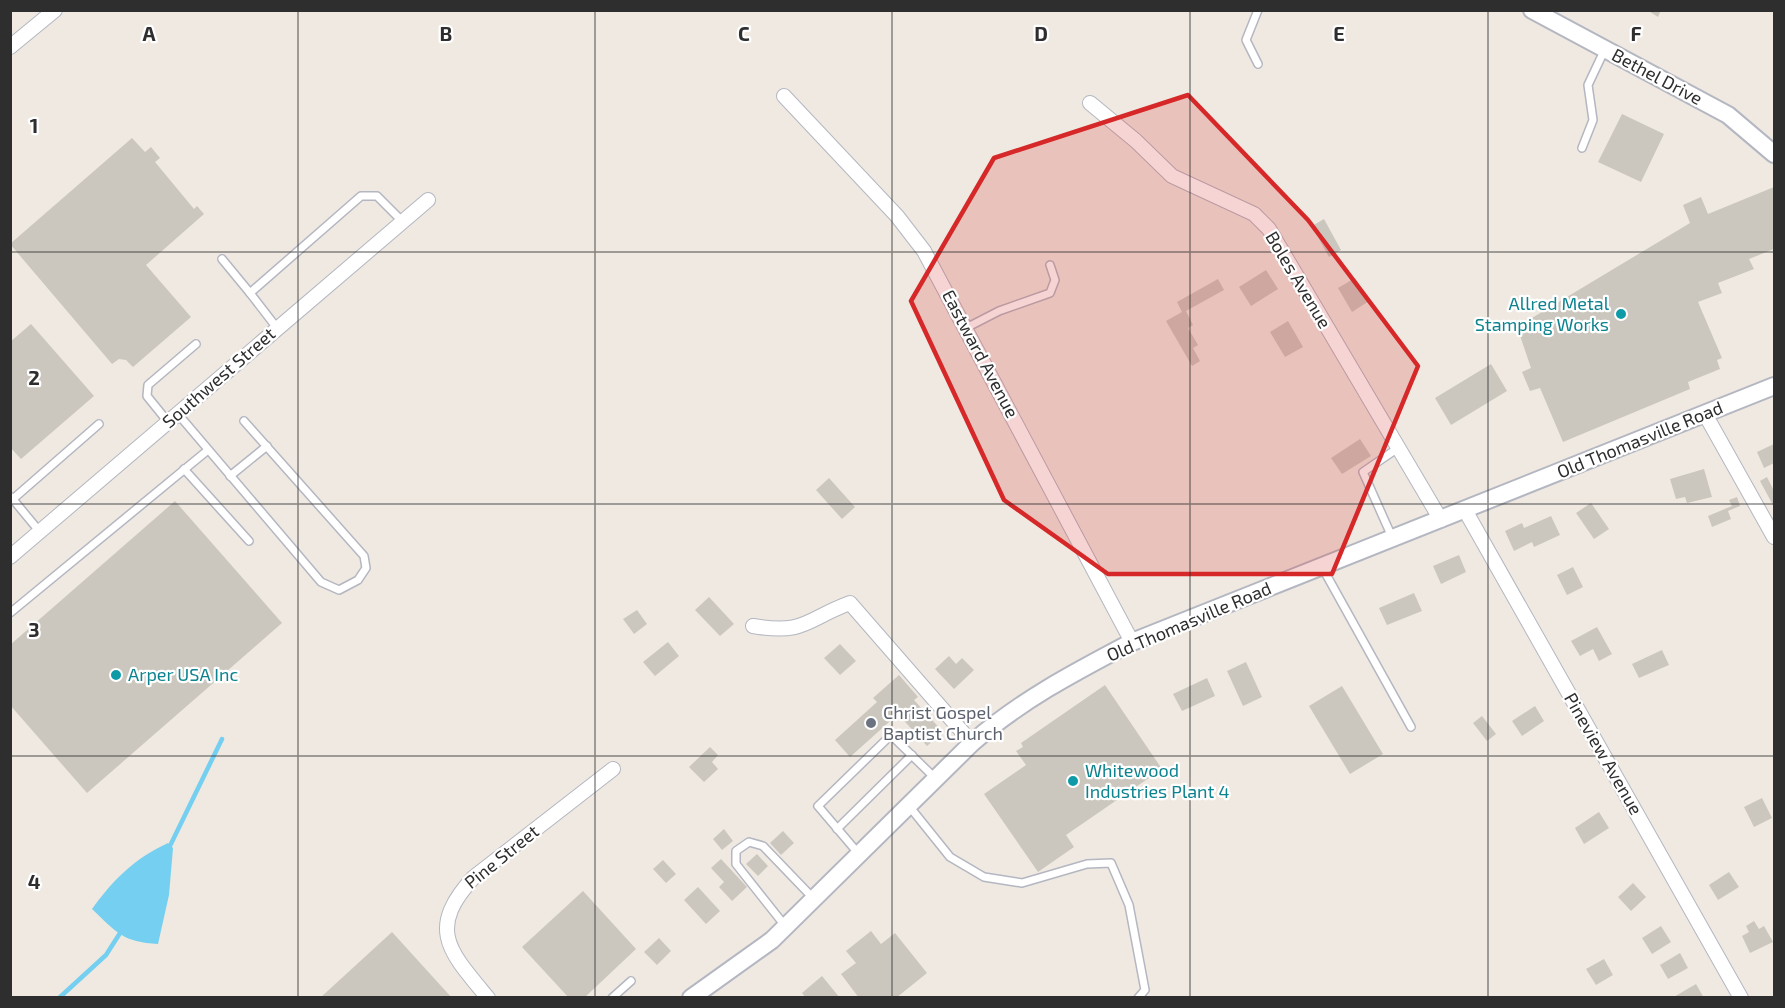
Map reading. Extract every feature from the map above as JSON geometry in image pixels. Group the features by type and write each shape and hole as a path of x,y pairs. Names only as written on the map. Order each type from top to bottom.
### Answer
{"street":[{"path":"10,47 55,10"},
{"name":"Bethel Drive","path":"1532,10 1728,115 1774,154"},
{"name":"Eastward Avenue","path":"784,96 904,225 924,251 1132,642"},
{"name":"Boles Avenue","path":"1090,104 1136,141 1172,176 1254,214 1269,229 1441,520"},
{"name":"Southwest Street","path":"10,557 428,200"},
{"name":"Old Thomasville Road","path":"691,998 786,927 972,743 1025,700 1132,642 1774,386"},
{"path":"1705,414 1774,537"},
{"name":"Pineview Avenue","path":"1465,510 1741,998"},
{"path":"753,626 777,630 805,626 833,609 850,603 972,743"},
{"name":"Pine Street","path":"488,998 454,958 445,927 455,897 474,877 613,769"}],"lane":[{"path":"1258,10 1246,40 1258,64"},
{"path":"1582,148 1593,120 1588,85 1605,49"},
{"path":"250,292 361,196 377,196 402,222"},
{"path":"222,259 277,328"},
{"path":"966,328 999,311 1050,293 1055,280 1050,265"},
{"path":"196,344 148,385 147,396 208,450 321,582 339,590 358,580 366,568 364,556 244,421"},
{"path":"40,532 12,498 99,424"},
{"path":"230,476 267,446"},
{"path":"1393,539 1363,472 1398,448"},
{"path":"10,613 208,450"},
{"path":"184,469 249,542"},
{"path":"1322,567 1411,727"},
{"path":"860,855 818,806 891,735 936,778"},
{"path":"837,829 912,755"},
{"path":"909,806 950,858 984,877 1022,883 1087,864 1111,863 1129,905 1145,990 1138,998"},
{"path":"786,927 736,864 736,851 749,842 763,846 815,899"},
{"path":"612,998 631,981"}],"highlighted area":[{"path":"1188,95 1308,220 1418,366 1332,574 1108,574 1004,500 911,301 994,158"}],"water":[{"path":"168,843 173,848 169,895 158,944 136,941 121,935 92,909 125,871"}],"building":[{"path":"1647,10 1661,10 1658,17"},
{"path":"1622,114 1664,134 1641,182 1598,162"},
{"path":"132,138 145,152 151,147 160,158 155,162 194,209 197,206 204,214 146,265 191,317 133,367 126,360 119,359 112,364 10,244"},
{"name":"Allred Metal Stamping Works","path":"1774,187 1774,249 1749,259 1754,269 1718,283 1722,293 1698,302 1722,358 1717,360 1720,369 1688,382 1690,389 1563,442 1540,388 1530,391 1522,372 1531,368 1517,327 1690,223 1683,205 1701,197 1708,214"},
{"path":"1324,219 1341,250 1329,257 1312,226"},
{"path":"1266,270 1278,289 1251,306 1239,287"},
{"path":"1355,278 1369,301 1352,312 1338,288"},
{"path":"1218,279 1224,290 1186,311 1193,325 1188,328 1198,345 1193,348 1200,361 1192,366 1166,321 1182,312 1177,302"},
{"path":"1288,321 1303,347 1285,357 1270,332"},
{"path":"31,324 94,396 21,459 10,447 10,342"},
{"path":"1491,364 1507,391 1451,425 1435,398"},
{"path":"1360,439 1371,456 1342,474 1331,458"},
{"path":"1774,444 1774,463 1764,468 1757,452"},
{"path":"1704,469 1712,497 1687,503 1685,497 1676,499 1670,479"},
{"path":"1767,477 1774,491 1774,507 1760,481"},
{"path":"829,478 855,507 842,519 816,490"},
{"path":"1737,497 1740,506 1728,511 1731,519 1712,527 1708,516 1732,506 1729,500"},
{"name":"Arper USA Inc","path":"175,501 282,623 87,793 10,705 10,645"},
{"path":"1591,503 1609,529 1594,539 1576,513"},
{"path":"1551,516 1560,535 1534,547 1532,542 1514,551 1505,531 1522,523 1524,528"},
{"path":"1459,555 1466,572 1441,584 1433,566"},
{"path":"1573,567 1583,587 1567,595 1557,575"},
{"path":"1414,593 1422,611 1387,625 1379,608"},
{"path":"709,597 734,624 720,636 695,610"},
{"path":"637,610 647,624 634,634 623,619"},
{"path":"1597,627 1612,654 1599,661 1593,649 1580,656 1571,641"},
{"path":"668,642 679,656 655,676 643,662"},
{"path":"840,644 856,661 840,675 824,658"},
{"path":"1662,650 1669,665 1639,678 1632,664"},
{"path":"949,656 956,664 962,658 974,670 954,689 935,669"},
{"path":"1246,662 1262,697 1243,706 1227,671"},
{"name":"Christ Gospel Baptist Church","path":"899,675 918,697 914,700 943,732 927,746 898,714 850,757 835,740 877,702 873,698"},
{"path":"1207,678 1215,696 1182,711 1173,694"},
{"name":"Whitewood Industries Plant 4","path":"1105,685 1162,769 1066,835 1074,847 1038,872 984,794 1026,765 1016,751 1023,747 1021,743"},
{"path":"1342,686 1383,754 1350,774 1309,706"},
{"path":"1535,706 1544,721 1522,736 1512,721"},
{"path":"1482,716 1496,734 1487,741 1473,723"},
{"path":"710,747 718,755 712,762 718,769 704,782 689,767"},
{"path":"1762,798 1772,818 1754,827 1744,807"},
{"path":"1599,812 1609,828 1584,844 1575,828"},
{"path":"724,829 733,841 722,850 713,839"},
{"path":"783,831 794,843 781,855 770,843"},
{"path":"757,854 768,866 758,876 746,864"},
{"path":"721,859 747,887 732,901 719,887 724,882 711,868"},
{"path":"663,860 676,874 666,883 653,869"},
{"path":"1729,872 1739,887 1718,900 1709,885"},
{"path":"1633,883 1646,897 1631,911 1618,897"},
{"path":"698,887 720,911 706,924 684,900"},
{"path":"583,891 636,949 584,998 569,998 522,947"},
{"path":"1754,921 1759,929 1764,926 1773,942 1750,953 1742,936 1749,932 1746,926"},
{"path":"1661,926 1671,942 1652,954 1642,938"},
{"path":"871,931 881,944 895,933 927,973 896,998 859,998 841,974 856,963 846,951"},
{"path":"392,932 452,998 320,998"},
{"path":"659,938 671,951 657,965 644,952"},
{"path":"1680,953 1688,968 1668,979 1660,965"},
{"path":"1604,959 1613,975 1596,985 1586,969"},
{"path":"822,976 840,998 806,998 802,993"},
{"path":"1696,984 1704,998 1672,998"}],"waterway":[{"path":"168,850 222,739"},
{"path":"59,998 106,955 122,930"}],"place":[{"name":"Allred Metal Stamping Works","path":"1621,314"},
{"name":"Arper USA Inc","path":"116,675"},
{"name":"Christ Gospel Baptist Church","path":"871,723"},
{"name":"Whitewood Industries Plant 4","path":"1073,781"}]}
